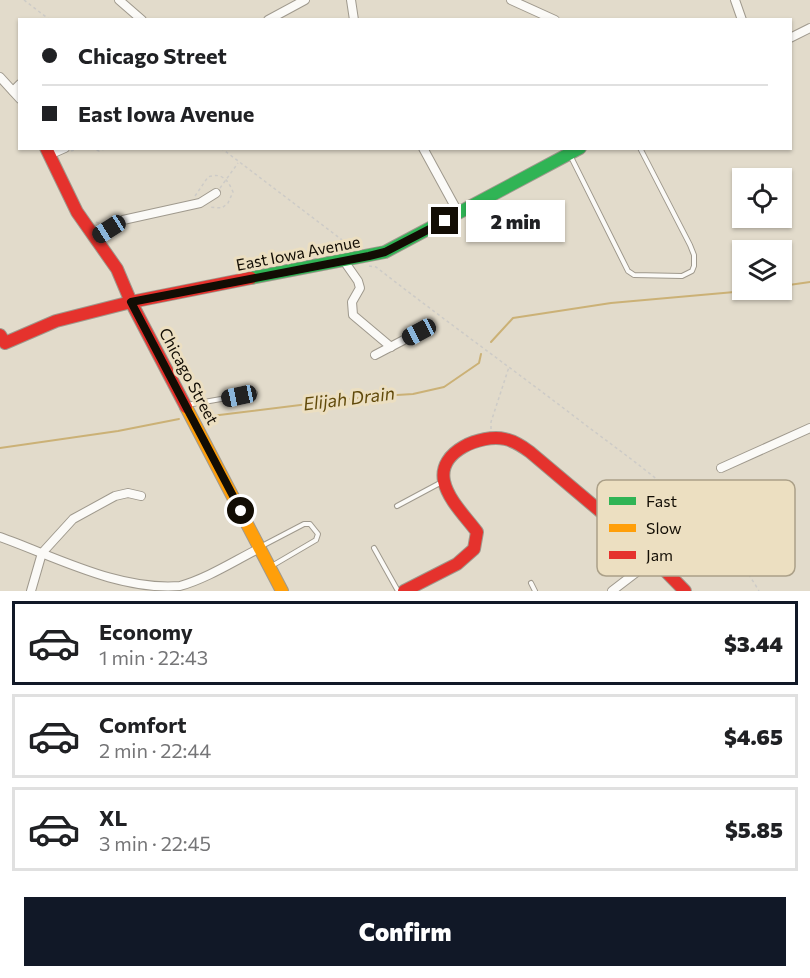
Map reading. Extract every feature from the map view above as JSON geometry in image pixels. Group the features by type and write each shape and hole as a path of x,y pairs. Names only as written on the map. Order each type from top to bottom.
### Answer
{"street":[{"path":"119,0 140,18"},
{"path":"272,18 305,0"},
{"path":"351,0 354,18"},
{"path":"512,0 551,18"},
{"path":"735,0 741,18"},
{"path":"792,37 810,28"},
{"path":"0,77 18,97"},
{"path":"13,91 18,86"},
{"path":"47,152 67,150"},
{"path":"424,150 459,214"},
{"name":"East Iowa Avenue","path":"2,339 56,321 131,302 339,257 385,252 575,151"},
{"name":"Chicago Street","path":"47,152 76,212 117,269 131,302 282,591"},
{"path":"95,238 123,220 200,203 216,193"},
{"path":"339,257 358,281 360,288 352,302 353,315 391,347"},
{"path":"375,355 419,332"},
{"path":"721,468 810,428"},
{"path":"404,591 457,564 474,549 477,532 444,481 445,466 455,451 492,436 514,441 597,508"},
{"path":"31,591 42,554 73,519 115,496 128,493 141,495"},
{"path":"0,537 121,589 137,590 187,587 260,548"},
{"path":"612,591 632,576"},
{"path":"671,576 685,591"}],"lane":[{"path":"575,151 628,271 634,275 682,276 692,271 694,255 678,219 641,150"},
{"path":"186,405 255,393"},
{"path":"397,506 444,481"},
{"path":"260,548 304,524 310,524 318,534 316,540 270,567"},
{"path":"375,548 398,591"},
{"path":"531,583 536,591"}],"path":[{"path":"24,0 47,18"},
{"path":"223,150 359,251"},
{"path":"216,193 238,162"},
{"path":"195,196 208,177 219,176 226,179 233,192 228,203 222,208 206,206"},
{"path":"88,216 97,223 101,224 106,221"},
{"path":"339,257 348,244"},
{"path":"365,262 368,266 376,267 658,480"},
{"path":"492,436 491,422 509,366"},
{"path":"750,576 759,591"}],"waterway":[{"name":"Elijah Drain","path":"792,285 810,282"},
{"name":"Elijah Drain","path":"491,342 513,318 611,303 732,292"},
{"name":"Elijah Drain","path":"203,417 365,397 413,394 444,387 479,363 481,354"},
{"name":"Elijah Drain","path":"0,448 118,431 179,419"}],"traffic: fast":[{"path":"251,278 385,252 576,150"}],"traffic: slow":[{"path":"186,407 282,591"}],"traffic: jam":[{"path":"47,150 77,212 117,269 131,302 186,407"},
{"path":"0,335 5,343 56,321 131,302 251,278"},
{"path":"404,591 457,564 474,549 477,532 449,495 444,481 444,470 454,453 474,442 495,438 512,441 530,452 597,509"},
{"path":"670,576 685,591"}],"route":[{"path":"241,511 131,302 385,252 445,221"}]}
